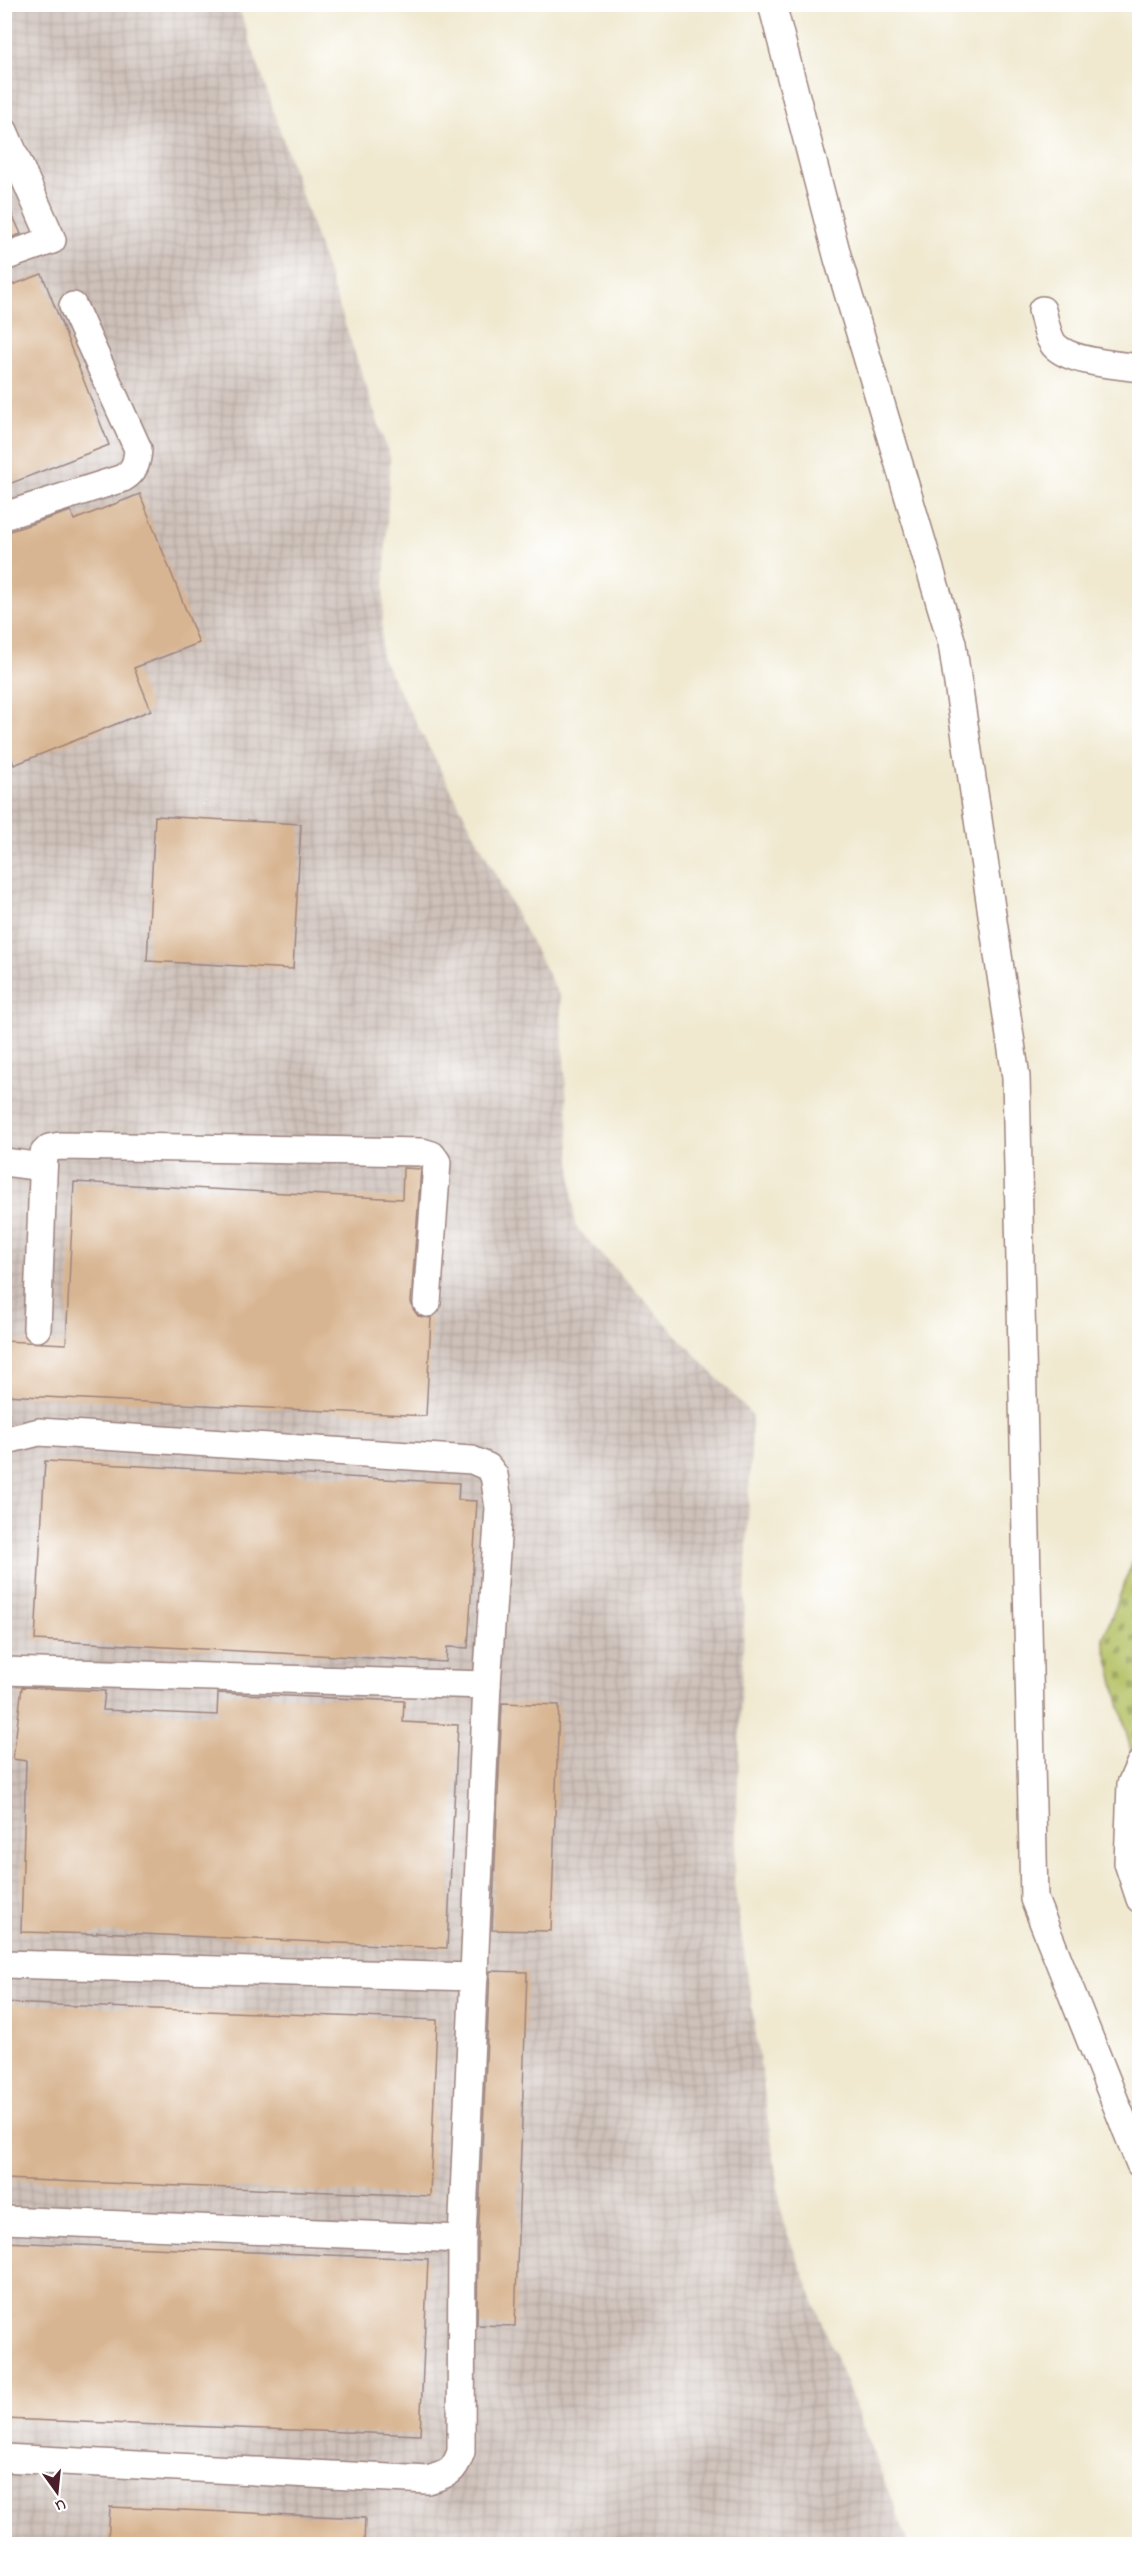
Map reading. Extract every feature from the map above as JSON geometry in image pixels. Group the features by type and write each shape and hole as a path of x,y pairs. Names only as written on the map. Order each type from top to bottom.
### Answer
{"street":[{"path":"772,4 838,259 952,643 1016,1077 1034,1899 1140,2164"},
{"path":"4,131 52,240 4,257"},
{"path":"4,516 123,478 131,472 136,463 138,449 73,306"},
{"path":"1042,310 1054,345 1070,355 1140,368"},
{"path":"37,1328 44,1152 49,1148 60,1146 411,1151 432,1155 437,1162 428,1303"},
{"path":"4,1162 43,1167"},
{"path":"4,1443 39,1432 472,1460 488,1467 494,1475 499,1509 487,1685 462,2239 461,2452 456,2466 445,2475 428,2480 4,2458"},
{"path":"4,1671 487,1685"},
{"path":"1140,1764 1131,1784 1128,1863 1140,1899"},
{"path":"4,1964 474,1977"},
{"path":"4,2220 462,2239"}],"shaded area":[{"path":"5,5 238,5 390,458 381,656 560,997 575,1226 752,1415 734,1883 783,2222 909,2544 5,2544"}],"green space":[{"path":"1139,1545 1139,1783 1103,1639"}],"building":[{"path":"4,196 21,234 4,240"},
{"path":"42,274 109,445 4,486 4,288"},
{"path":"140,494 199,643 134,668 151,710 14,765 4,741 4,533 71,511 74,520"},
{"path":"155,816 301,824 293,969 147,961"},
{"path":"403,1168 421,1169 411,1302 418,1316 431,1318 426,1416 4,1395 4,1341 66,1344 74,1182 402,1199"},
{"path":"45,1461 459,1483 458,1500 477,1501 468,1648 447,1647 446,1662 35,1640"},
{"path":"22,1687 105,1691 103,1710 217,1715 218,1693 404,1701 403,1722 458,1725 447,1948 97,1932 97,1934 21,1932 26,1761 13,1759"},
{"path":"502,1703 559,1705 551,1931 492,1930"},
{"path":"490,1971 527,1972 515,2326 477,2325 478,2239"},
{"path":"4,2003 437,2020 430,2196 4,2179"},
{"path":"4,2242 428,2259 420,2435 4,2419"},
{"path":"110,2507 365,2518 364,2544 108,2544"}]}
